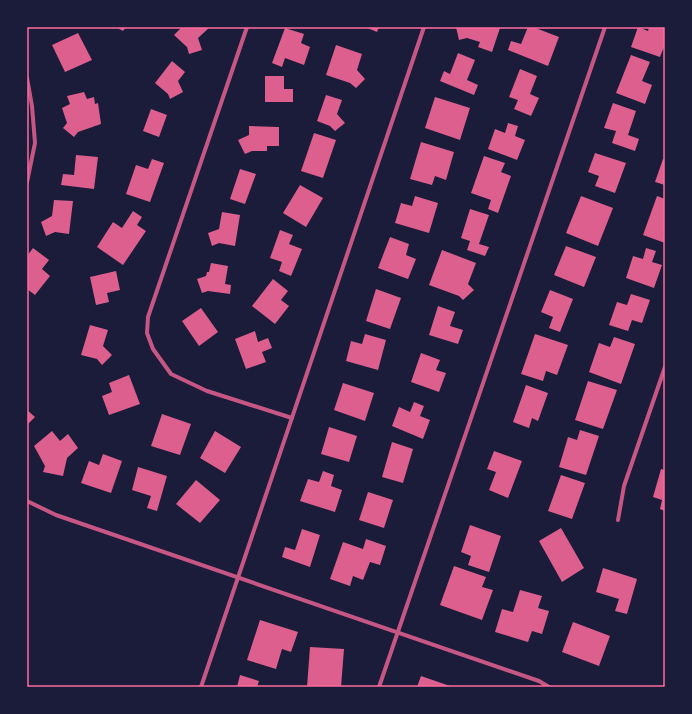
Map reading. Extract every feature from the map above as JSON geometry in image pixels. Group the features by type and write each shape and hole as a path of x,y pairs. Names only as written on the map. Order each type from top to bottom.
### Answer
{"street":[{"path":"247,27 148,317 147,333 153,349 171,374 207,391 292,418"},
{"path":"201,687 424,27"},
{"path":"379,687 605,27"},
{"path":"27,78 32,106 35,143 27,182"},
{"path":"618,520 624,486 665,367"},
{"path":"27,501 56,515 539,681 549,687"}],"building":[{"path":"116,27 126,27 123,31"},
{"path":"182,27 210,27 198,38 202,50 189,54 187,47 174,35"},
{"path":"365,27 379,27 377,32"},
{"path":"456,27 500,28 492,52 478,47 480,42 467,38 459,40"},
{"path":"528,27 533,27 559,37 548,66 508,50 511,41 521,44"},
{"path":"638,27 648,31 649,27 665,27 665,44 660,57 631,47"},
{"path":"285,28 304,34 301,43 310,47 304,65 285,58 282,67 272,63"},
{"path":"78,33 92,60 65,72 52,45"},
{"path":"336,45 362,54 357,70 365,79 356,88 350,83 326,75"},
{"path":"458,53 475,60 467,80 478,85 474,95 440,81 444,71 450,74"},
{"path":"631,55 650,62 642,81 652,85 645,104 616,93"},
{"path":"172,61 185,72 178,81 183,92 170,99 168,94 155,83"},
{"path":"520,69 537,76 530,94 539,98 531,116 514,109 518,100 509,97"},
{"path":"265,76 284,76 284,89 293,89 293,102 265,102"},
{"path":"84,92 87,99 94,97 95,104 98,103 101,124 78,132 74,137 63,128 67,123 62,108 70,104 67,96"},
{"path":"326,95 342,100 337,114 345,123 335,131 330,126 317,121"},
{"path":"435,97 470,108 460,140 425,128"},
{"path":"613,103 636,111 628,135 639,139 635,151 612,143 616,131 604,128"},
{"path":"151,109 167,115 159,137 143,131"},
{"path":"508,123 518,126 515,136 525,140 517,160 488,149 495,129 505,133"},
{"path":"249,126 279,127 279,146 267,146 267,151 252,151 245,154 238,140 249,135"},
{"path":"314,133 336,140 323,178 301,171"},
{"path":"421,142 454,152 446,180 435,176 432,185 410,179"},
{"path":"595,153 626,163 615,193 595,186 599,176 588,172"},
{"path":"76,155 98,157 94,189 61,185 63,174 74,175"},
{"path":"484,156 505,163 501,172 511,176 498,213 488,209 491,200 471,193"},
{"path":"152,159 164,163 150,202 126,194 136,165 148,169"},
{"path":"663,159 665,160 665,185 655,182"},
{"path":"240,169 256,174 245,204 230,199"},
{"path":"300,185 323,198 306,227 283,213"},
{"path":"415,196 438,203 429,233 395,223 401,203 412,206"},
{"path":"581,196 613,208 598,246 566,233"},
{"path":"657,196 665,199 665,243 643,235"},
{"path":"54,200 73,201 69,234 55,232 46,236 41,222 52,216"},
{"path":"470,209 489,215 479,244 489,247 485,256 467,250 470,241 461,238"},
{"path":"133,211 142,217 137,225 146,231 123,265 97,247 113,222 122,228"},
{"path":"222,212 240,215 235,246 219,243 212,246 208,233 219,229"},
{"path":"280,230 293,235 289,244 302,249 291,276 279,271 282,262 270,258"},
{"path":"390,237 409,244 406,255 416,259 408,279 378,268"},
{"path":"566,246 596,257 584,287 554,275"},
{"path":"33,248 49,260 42,269 50,276 35,295 27,289 27,256"},
{"path":"646,248 656,251 652,262 662,265 654,288 626,278 633,256 643,259"},
{"path":"442,250 476,263 468,284 474,290 463,300 459,296 429,285"},
{"path":"211,263 228,266 225,284 231,285 230,294 208,291 202,293 197,279 206,276 207,272 209,272"},
{"path":"116,271 120,290 107,293 109,302 96,305 90,277"},
{"path":"273,279 288,291 281,300 289,306 275,324 252,306"},
{"path":"376,289 401,298 390,329 366,321"},
{"path":"550,290 573,299 560,332 549,328 553,317 541,312"},
{"path":"631,294 650,300 642,323 632,320 628,331 609,325 617,302 627,305"},
{"path":"438,306 455,312 450,326 463,330 458,344 429,335"},
{"path":"201,308 218,332 199,346 182,321"},
{"path":"90,325 108,330 103,346 112,355 102,365 97,359 81,355"},
{"path":"255,331 258,342 268,338 272,348 262,352 266,362 246,369 235,339"},
{"path":"365,334 386,340 378,370 346,361 351,341 362,344"},
{"path":"535,334 568,345 557,375 546,371 543,381 521,374"},
{"path":"614,337 635,344 621,384 589,372 599,343 610,347"},
{"path":"421,353 440,360 436,370 446,373 439,392 411,382"},
{"path":"129,375 140,404 109,415 102,396 112,392 109,383"},
{"path":"588,381 617,390 603,429 575,420"},
{"path":"343,383 374,393 365,421 334,410"},
{"path":"526,385 548,393 538,421 532,418 529,428 513,422"},
{"path":"414,402 424,406 420,416 430,420 423,439 392,426 399,407 410,412"},
{"path":"27,410 35,417 27,425"},
{"path":"162,414 191,424 180,455 151,446"},
{"path":"329,427 357,436 349,462 321,454"},
{"path":"580,430 599,436 586,475 559,467 568,437 577,440"},
{"path":"52,431 60,441 68,434 78,448 67,458 63,476 43,472 45,466 34,446"},
{"path":"215,431 241,447 225,473 200,458"},
{"path":"392,442 413,449 403,483 382,477"},
{"path":"494,451 522,461 508,498 489,490 496,472 487,469"},
{"path":"103,454 122,461 111,493 81,483 89,461 99,465"},
{"path":"138,467 167,476 157,511 147,508 151,496 132,490"},
{"path":"661,469 665,470 665,511 660,509 662,500 653,497"},
{"path":"323,471 334,475 331,486 342,490 335,512 300,501 308,479 319,482"},
{"path":"561,475 585,483 572,519 548,511"},
{"path":"196,480 220,500 200,523 176,504"},
{"path":"368,492 393,500 384,528 359,520"},
{"path":"470,525 501,536 489,572 468,565 471,556 461,552"},
{"path":"561,528 584,568 562,582 539,541"},
{"path":"302,529 320,535 310,567 282,557 285,547 295,550"},
{"path":"366,539 386,546 380,565 370,562 363,580 353,576 350,586 330,579 343,542 363,549"},
{"path":"454,566 486,577 482,587 493,590 482,620 440,605"},
{"path":"603,568 637,579 627,614 615,611 619,599 596,592"},
{"path":"520,590 542,596 538,608 549,611 542,634 532,631 528,642 495,632 502,609 513,612"},
{"path":"260,620 298,632 291,652 282,649 276,669 247,660"},
{"path":"573,622 610,636 599,666 562,652"},
{"path":"310,647 344,649 341,687 307,687"},
{"path":"240,675 259,681 257,687 237,687"},
{"path":"421,676 450,686 417,687"}]}
